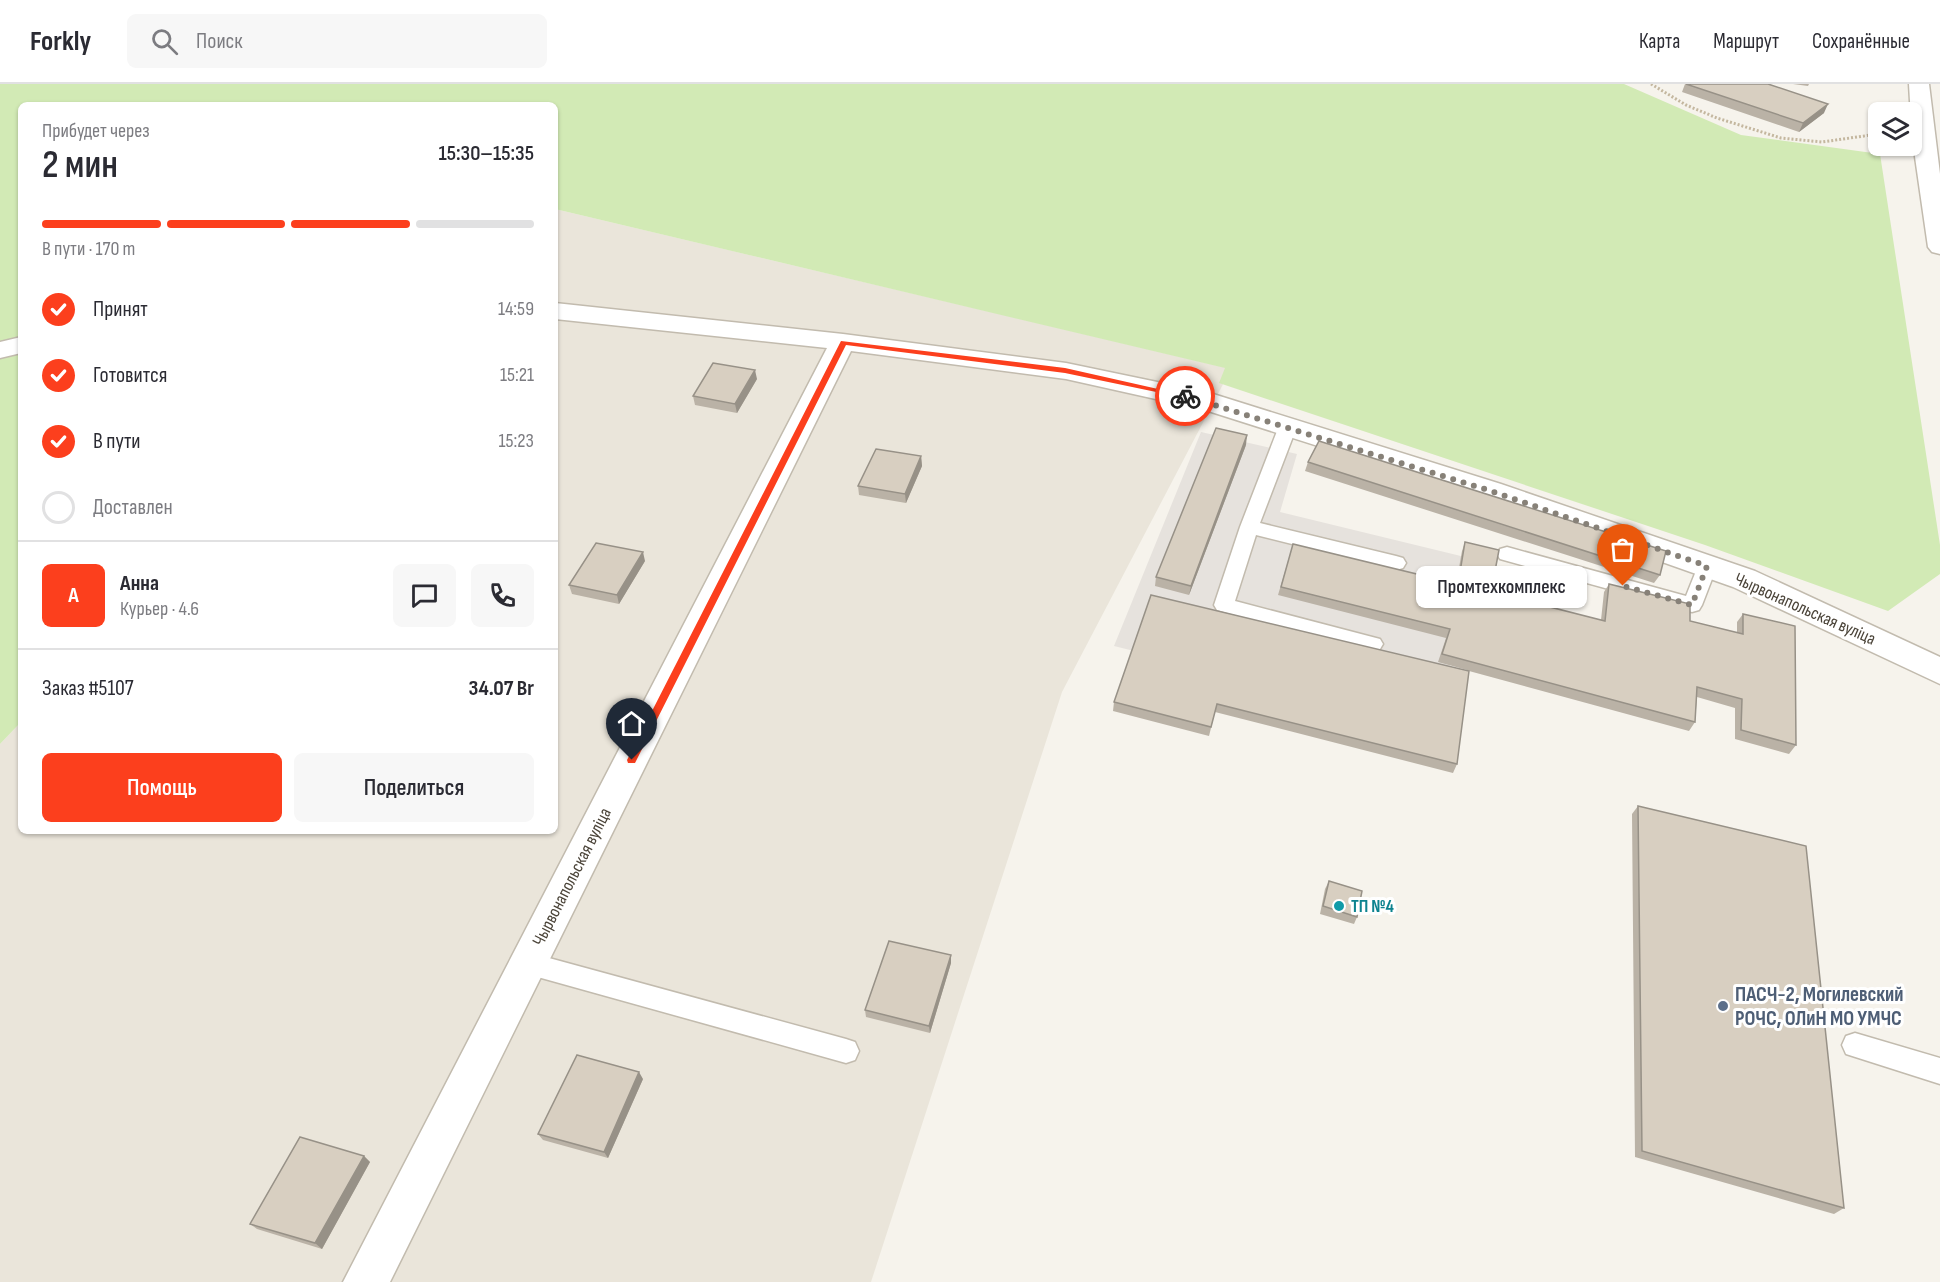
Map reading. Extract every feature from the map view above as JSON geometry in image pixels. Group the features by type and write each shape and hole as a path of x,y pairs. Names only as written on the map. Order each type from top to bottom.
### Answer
{"street":[{"path":"1919,84 1923,136 1940,247"},
{"path":"558,311 843,342"},
{"name":"Чырвонапольская вуліца","path":"366,1282 527,963 710,609 843,342 1065,371 1210,402 1491,491 1707,566 1776,594 1940,671"},
{"path":"0,350 18,346"}],"lane":[{"path":"1288,426 1249,527 1224,605 1373,644"},
{"path":"1249,527 1396,563"},
{"path":"1507,554 1692,605 1707,566"},
{"path":"527,963 846,1051"},
{"path":"1855,1045 1940,1071"}],"path":[{"path":"1652,84 1663,88 1670,97 1711,117 1764,134 1817,142 1868,133"}],"shaded area":[{"path":"558,210 1231,369 1062,692 871,1282 0,1282 0,744 18,725 18,834 558,834"},
{"path":"1201,432 1297,454 1280,512 1469,558 1439,727 1114,646"}],"green space":[{"path":"0,84 1624,84 1741,135 1868,152 1868,156 1880,156 1940,545 1940,574 1888,611 1705,545 1219,383 1225,368 558,210 558,102 18,102 18,725 0,744"}],"building":[{"path":"1686,84 1768,84 1828,104 1803,123"},
{"path":"713,363 755,370 735,404 693,396"},
{"path":"1216,428 1247,435 1191,586 1156,577"},
{"path":"1319,441 1666,551 1660,575 1308,462"},
{"path":"876,449 921,456 905,494 858,486"},
{"path":"1465,542 1499,550 1491,592 1605,621 1609,584 1690,604 1690,621 1743,634 1743,614 1795,626 1796,745 1741,730 1742,699 1697,687 1695,722 1442,654 1450,629 1281,587 1293,544 1458,584"},
{"path":"596,543 643,552 617,595 569,585"},
{"path":"1151,595 1469,671 1457,764 1217,704 1211,727 1114,702"},
{"name":"ПАСЧ-2, Могилевский РОЧС, ОЛиН МО УМЧС","path":"1638,806 1806,846 1844,1208 1642,1151"},
{"name":"ТП №4","path":"1329,881 1362,891 1357,917 1323,906"},
{"path":"889,941 951,955 929,1026 865,1010"},
{"path":"577,1055 639,1072 604,1152 538,1134"},
{"path":"300,1137 364,1156 315,1243 250,1224"}],"way so far":[{"path":"1185,396 1230,408 1491,491 1707,566 1692,605 1623,586"}],"place":[{"name":"Промтехкомплекс","path":"1623,586"},
{"name":"ТП №4","path":"1339,906"},
{"name":"ПАСЧ-2, Могилевский РОЧС, ОЛиН МО УМЧС","path":"1723,1006"}],"route":[{"path":"632,760 726,578 843,342 1065,371 1185,396"}]}
